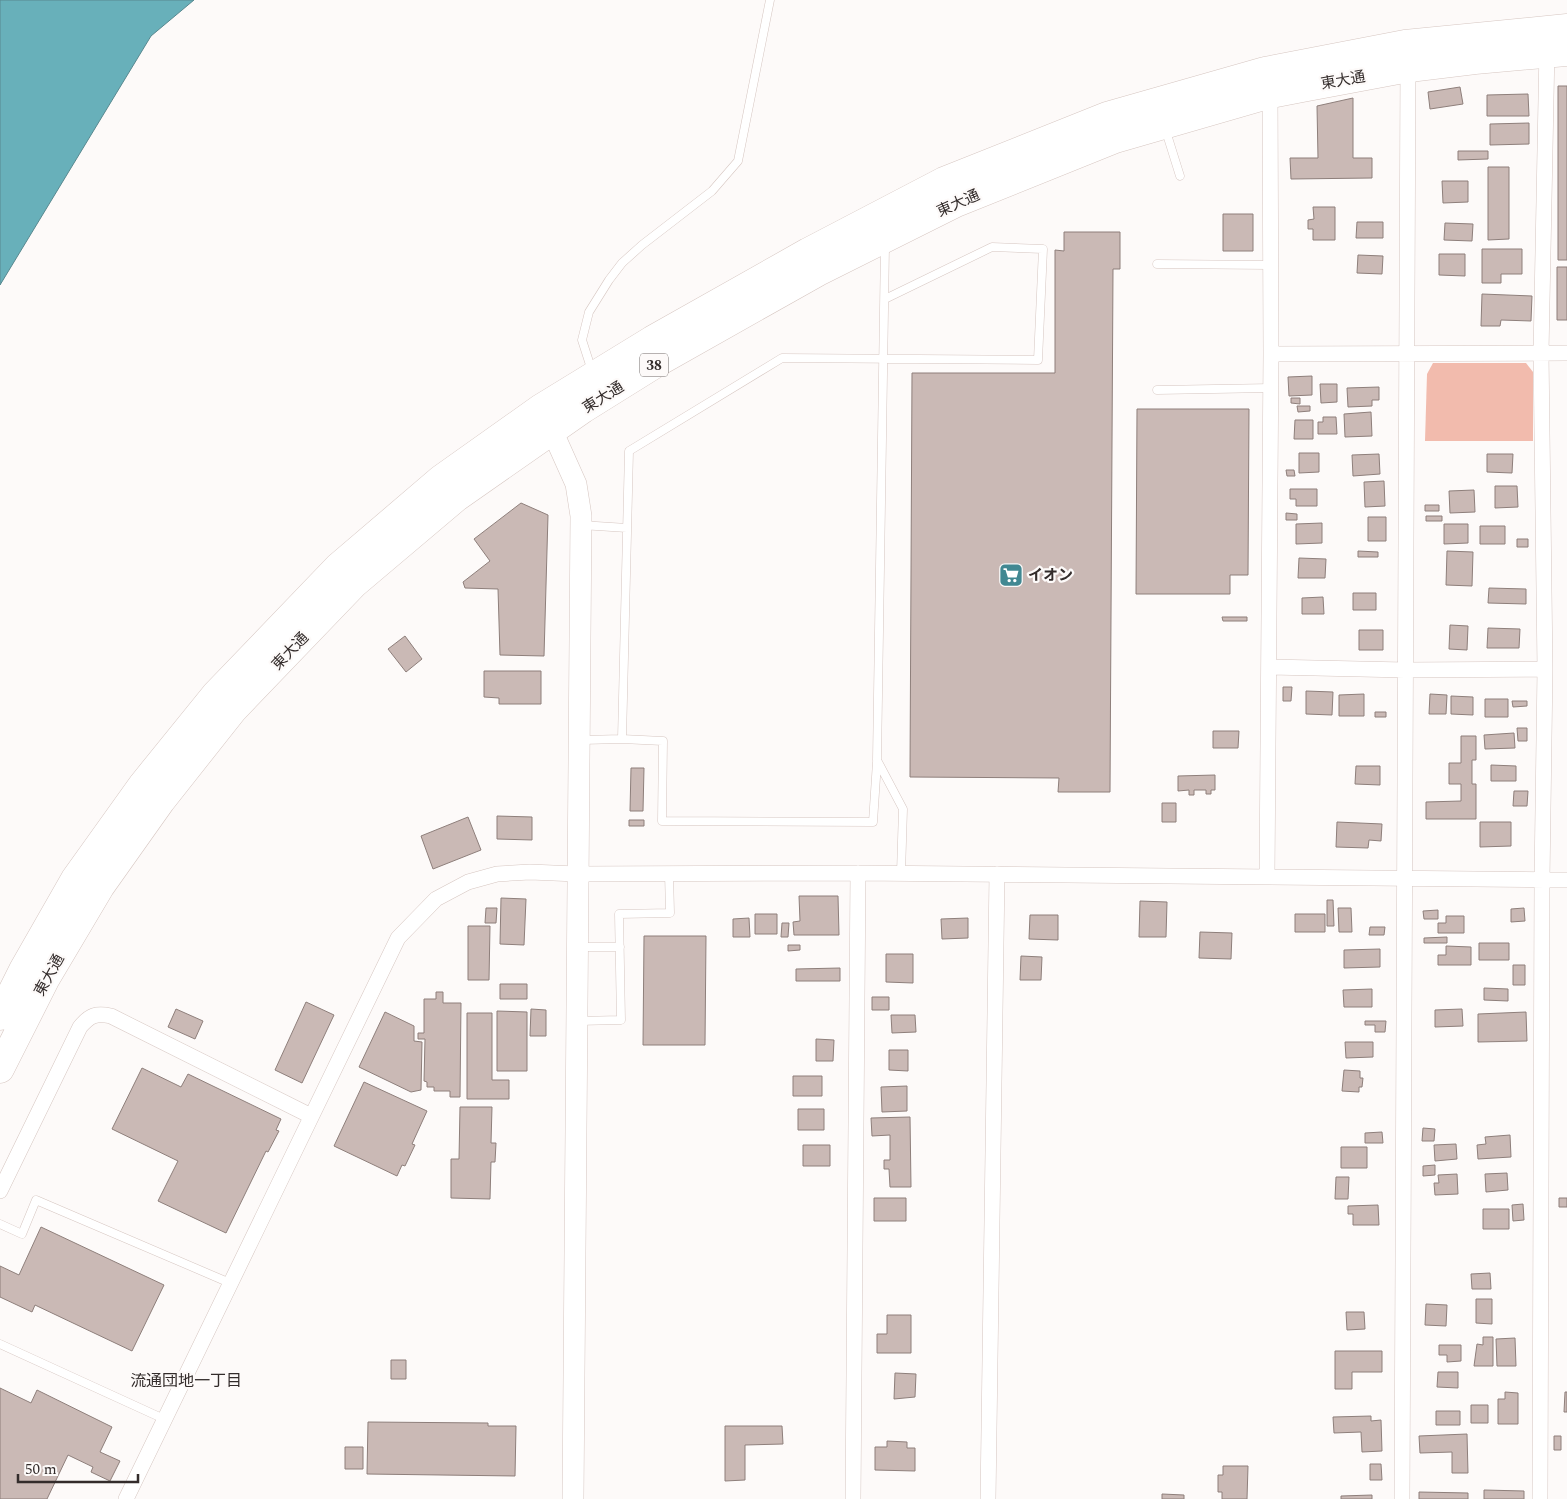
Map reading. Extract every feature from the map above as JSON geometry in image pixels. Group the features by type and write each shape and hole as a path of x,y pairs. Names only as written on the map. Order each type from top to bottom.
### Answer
{"highway":[{"name":"東大通","path":"0,1069 46,978 100,888 161,801 233,710 354,584 547,419 593,375 808,252 944,181 1107,116 1268,82 1407,56 1556,41"},
{"name":"東大通","path":"0,1016 23,970 75,879 143,784 215,694 338,567 441,479 547,419 660,361 818,272 956,203 1115,139 1164,125 1268,82"}],"street":[{"path":"1540,1499 1542,879 1546,668 1541,353 1556,41"},
{"path":"1402,1499 1408,353 1407,56"},
{"path":"1267,877 1271,388 1268,82"},
{"path":"1271,354 1567,353"},
{"path":"547,419 576,484 581,525 573,1499"},
{"path":"1269,667 1405,670 1546,668"},
{"path":"129,1498 164,1419 398,938 436,899 468,882 497,874 530,872 577,874 901,873 1567,880"},
{"path":"853,1499 858,873"},
{"path":"988,1499 998,874"},
{"path":"0,1192 80,1027 88,1018 98,1014 111,1016 311,1116"}],"lane":[{"path":"593,375 582,340 589,312 609,280 622,263 642,244 712,191 738,161 770,0"},
{"path":"1164,125 1180,176"},
{"path":"579,740 622,739 663,741 662,821 873,822 877,760 885,359 885,238"},
{"path":"622,739 630,451 782,358 1038,360 1043,249 992,246 885,299"},
{"path":"1156,264 1270,265"},
{"path":"1156,390 1271,388"},
{"path":"581,525 627,528"},
{"path":"877,760 903,810 901,873"},
{"path":"576,1021 621,1020 619,914 670,913 669,873"},
{"path":"577,947 620,946"},
{"path":"0,1224 22,1234 36,1200 230,1282"},
{"path":"0,1344 164,1419"}],"shaded area":[{"path":"1433,363 1526,363 1533,372 1533,441 1425,441 1427,374"}],"water":[{"path":"0,0 194,0 151,36 0,285"}],"building":[{"path":"1558,86 1567,86 1567,260 1558,260"},
{"path":"1460,87 1463,104 1430,109 1428,92"},
{"path":"1528,94 1529,116 1487,116 1487,95"},
{"path":"1353,98 1353,158 1372,158 1372,178 1291,179 1290,158 1318,158 1317,106"},
{"path":"1529,123 1529,144 1490,145 1490,124"},
{"path":"1458,151 1488,151 1488,159 1458,160"},
{"path":"1488,167 1509,167 1509,239 1488,240"},
{"path":"1442,181 1468,181 1468,202 1443,203"},
{"path":"1313,207 1335,207 1335,240 1313,240 1313,229 1308,229 1308,220 1314,219"},
{"path":"1223,214 1253,214 1253,251 1223,251"},
{"path":"1357,222 1383,222 1383,238 1356,238"},
{"path":"1445,223 1473,224 1472,241 1444,240"},
{"name":"イオン","path":"1064,232 1120,232 1120,269 1113,269 1110,792 1058,792 1059,778 910,777 912,373 1055,373 1055,250 1064,251"},
{"path":"1482,249 1522,249 1522,274 1501,274 1501,283 1482,283"},
{"path":"1439,254 1465,254 1465,276 1439,275"},
{"path":"1358,255 1383,256 1382,274 1357,273"},
{"path":"1557,267 1567,267 1567,320 1557,320"},
{"path":"1482,294 1532,296 1531,321 1501,320 1500,326 1481,326"},
{"path":"1312,376 1312,395 1289,396 1288,377"},
{"path":"1320,384 1337,384 1337,402 1321,403"},
{"path":"1379,387 1379,400 1372,400 1372,406 1348,407 1347,388"},
{"path":"1291,398 1300,398 1300,404 1291,403"},
{"path":"1297,406 1310,406 1310,411 1298,412"},
{"path":"1137,409 1249,409 1248,575 1230,575 1230,594 1136,594"},
{"path":"1371,412 1372,436 1345,437 1344,414"},
{"path":"1323,417 1336,417 1337,434 1318,434 1318,422 1323,422"},
{"path":"1295,420 1313,420 1313,439 1294,439"},
{"path":"1299,453 1319,453 1319,472 1299,473"},
{"path":"1379,454 1380,474 1353,476 1352,455"},
{"path":"1487,454 1513,454 1512,473 1487,472"},
{"path":"1286,470 1294,470 1295,476 1287,476"},
{"path":"1384,481 1385,506 1365,507 1364,482"},
{"path":"1495,486 1517,486 1518,507 1495,508"},
{"path":"1290,489 1317,489 1317,506 1296,506 1296,499 1290,499"},
{"path":"1474,490 1475,512 1450,513 1449,491"},
{"path":"521,503 548,515 544,656 500,655 498,589 465,588 463,582 490,561 474,539"},
{"path":"1425,505 1439,505 1439,511 1425,511"},
{"path":"1286,513 1297,514 1297,520 1286,520"},
{"path":"1426,516 1442,516 1442,521 1426,521"},
{"path":"1368,517 1386,517 1386,541 1368,541"},
{"path":"1322,523 1322,543 1296,544 1296,524"},
{"path":"1444,524 1468,524 1468,543 1444,544"},
{"path":"1480,526 1505,526 1505,544 1480,544"},
{"path":"1517,539 1528,539 1528,547 1517,547"},
{"path":"1358,551 1378,552 1378,557 1358,557"},
{"path":"1447,551 1473,552 1472,586 1446,585"},
{"path":"1299,558 1326,559 1325,578 1298,578"},
{"path":"1489,588 1526,589 1526,604 1488,603"},
{"path":"1353,593 1376,593 1376,610 1353,610"},
{"path":"1323,597 1324,614 1302,614 1302,598"},
{"path":"1222,617 1247,617 1247,621 1223,621"},
{"path":"1450,625 1468,626 1467,650 1449,649"},
{"path":"1488,628 1520,629 1519,648 1487,648"},
{"path":"1359,630 1383,630 1383,650 1359,650"},
{"path":"405,636 422,659 406,672 388,649"},
{"path":"484,671 541,671 541,704 499,704 499,698 484,697"},
{"path":"1283,687 1292,687 1291,701 1283,701"},
{"path":"1306,691 1333,692 1332,715 1306,714"},
{"path":"1364,694 1364,716 1339,716 1339,695"},
{"path":"1430,694 1447,695 1446,714 1429,714"},
{"path":"1451,696 1473,697 1473,715 1451,714"},
{"path":"1485,699 1508,699 1508,717 1485,717"},
{"path":"1512,701 1527,701 1527,706 1513,707"},
{"path":"1375,712 1386,712 1386,717 1375,717"},
{"path":"1517,728 1527,728 1527,741 1518,741"},
{"path":"1213,731 1239,731 1238,748 1213,748"},
{"path":"1514,733 1515,748 1485,749 1484,735"},
{"path":"1461,736 1476,736 1476,760 1472,760 1472,784 1476,784 1476,819 1426,819 1426,802 1461,801 1461,784 1449,784 1449,763 1461,763"},
{"path":"1491,765 1516,766 1516,781 1491,781"},
{"path":"1356,766 1380,766 1380,785 1355,784"},
{"path":"631,768 644,768 643,811 630,811"},
{"path":"1215,775 1215,790 1211,790 1211,794 1206,794 1206,790 1194,790 1194,795 1189,795 1189,790 1178,791 1178,776"},
{"path":"1514,791 1528,791 1527,806 1513,806"},
{"path":"1162,803 1176,803 1176,822 1162,822"},
{"path":"497,816 532,817 532,840 497,839"},
{"path":"468,817 481,850 433,869 421,836"},
{"path":"629,820 644,820 644,826 629,826"},
{"path":"1337,822 1382,824 1381,841 1369,840 1368,848 1336,847"},
{"path":"1480,822 1511,822 1511,846 1480,847"},
{"path":"799,896 838,896 839,935 794,935 793,922 800,921"},
{"path":"501,898 526,899 524,945 500,944"},
{"path":"1327,900 1333,900 1334,926 1327,926"},
{"path":"1140,901 1167,902 1166,937 1139,937"},
{"path":"486,908 497,908 496,923 485,923"},
{"path":"1338,908 1351,908 1352,932 1339,932"},
{"path":"1524,908 1525,921 1511,922 1511,909"},
{"path":"1438,910 1438,919 1424,919 1423,911"},
{"path":"755,914 777,914 777,934 755,934"},
{"path":"1295,914 1325,914 1325,932 1295,932"},
{"path":"1030,915 1058,915 1058,940 1029,939"},
{"path":"1446,916 1464,916 1464,933 1438,933 1438,923 1446,923"},
{"path":"749,918 750,937 733,937 733,919"},
{"path":"968,918 968,938 942,939 941,919"},
{"path":"782,923 789,923 788,937 781,937"},
{"path":"468,926 490,926 489,980 468,980"},
{"path":"1370,927 1385,927 1384,935 1369,935"},
{"path":"1200,932 1232,933 1231,959 1199,958"},
{"path":"644,936 706,936 705,1045 643,1045"},
{"path":"1447,937 1447,943 1424,943 1424,938"},
{"path":"1479,943 1509,943 1509,960 1479,960"},
{"path":"788,945 800,945 800,950 788,951"},
{"path":"1446,946 1471,947 1471,965 1438,965 1438,955 1446,955"},
{"path":"1380,949 1380,967 1344,968 1344,950"},
{"path":"886,954 913,954 913,983 886,982"},
{"path":"1021,956 1042,957 1041,980 1020,980"},
{"path":"1513,965 1525,965 1525,985 1513,985"},
{"path":"840,968 840,981 796,981 796,969"},
{"path":"500,984 527,984 527,999 500,999"},
{"path":"1484,988 1508,989 1508,1001 1484,1000"},
{"path":"1372,989 1372,1007 1344,1007 1343,990"},
{"path":"436,992 443,992 443,1003 461,1003 460,1097 450,1097 450,1091 434,1091 434,1087 427,1087 427,1082 424,1081 425,1039 418,1039 418,1033 424,1033 424,999 436,999"},
{"path":"872,997 889,997 889,1010 872,1010"},
{"path":"306,1002 334,1015 302,1083 275,1070"},
{"path":"176,1009 203,1021 195,1039 168,1027"},
{"path":"531,1009 546,1010 546,1036 530,1036"},
{"path":"1462,1009 1463,1026 1435,1027 1435,1010"},
{"path":"497,1011 527,1012 527,1071 497,1071"},
{"path":"385,1012 414,1026 414,1041 422,1042 421,1090 411,1092 359,1067"},
{"path":"1526,1012 1527,1041 1478,1042 1478,1014"},
{"path":"467,1013 492,1013 492,1080 509,1080 509,1099 467,1099"},
{"path":"891,1015 915,1015 916,1032 892,1033"},
{"path":"1365,1021 1386,1021 1385,1032 1375,1032 1375,1025 1365,1025"},
{"path":"816,1039 834,1040 833,1061 816,1061"},
{"path":"1345,1042 1373,1042 1373,1057 1346,1058"},
{"path":"889,1050 908,1050 908,1071 889,1070"},
{"path":"142,1068 181,1087 188,1074 281,1119 276,1130 279,1131 268,1152 266,1151 226,1233 158,1201 178,1161 112,1129"},
{"path":"1344,1070 1360,1071 1360,1078 1363,1078 1362,1087 1359,1087 1359,1092 1342,1091"},
{"path":"793,1076 822,1076 822,1096 793,1096"},
{"path":"364,1082 427,1111 412,1144 415,1145 405,1166 402,1165 397,1176 334,1146"},
{"path":"907,1086 907,1111 882,1112 881,1087"},
{"path":"460,1107 492,1107 491,1143 496,1143 495,1162 491,1162 490,1199 451,1198 451,1159 459,1159"},
{"path":"798,1109 824,1109 824,1130 798,1130"},
{"path":"910,1117 911,1187 890,1187 889,1169 884,1169 884,1160 890,1160 890,1135 872,1136 871,1118"},
{"path":"1423,1128 1435,1129 1434,1141 1422,1141"},
{"path":"1382,1132 1383,1143 1365,1143 1365,1133"},
{"path":"1510,1135 1511,1157 1478,1159 1477,1145 1486,1144 1485,1137"},
{"path":"1456,1144 1457,1159 1435,1161 1434,1145"},
{"path":"803,1145 830,1145 830,1166 803,1166"},
{"path":"1341,1147 1367,1147 1367,1168 1341,1168"},
{"path":"1435,1165 1435,1175 1423,1176 1423,1166"},
{"path":"1507,1173 1508,1190 1486,1192 1485,1174"},
{"path":"1457,1174 1458,1194 1435,1195 1434,1183 1439,1183 1438,1175"},
{"path":"1336,1177 1349,1177 1348,1199 1335,1199"},
{"path":"874,1198 906,1198 906,1221 874,1221"},
{"path":"1559,1198 1567,1198 1567,1207 1559,1207"},
{"path":"1523,1204 1524,1220 1513,1221 1512,1205"},
{"path":"1378,1205 1379,1225 1353,1225 1353,1214 1348,1214 1348,1206"},
{"path":"1483,1209 1509,1209 1509,1229 1483,1229"},
{"path":"41,1227 164,1285 132,1351 35,1305 32,1312 0,1297 0,1266 19,1275"},
{"path":"1490,1273 1491,1289 1472,1289 1471,1274"},
{"path":"1476,1299 1492,1299 1492,1324 1476,1323"},
{"path":"1426,1304 1447,1305 1446,1326 1425,1325"},
{"path":"1346,1312 1364,1312 1365,1329 1347,1330"},
{"path":"887,1315 911,1315 911,1353 877,1353 877,1334 887,1334"},
{"path":"1483,1337 1493,1337 1493,1366 1474,1366 1477,1344 1483,1345"},
{"path":"1515,1338 1516,1366 1497,1366 1496,1339"},
{"path":"1439,1345 1461,1345 1461,1361 1447,1362 1447,1355 1439,1355"},
{"path":"1335,1351 1382,1351 1382,1372 1352,1372 1352,1389 1335,1389"},
{"path":"391,1360 406,1360 406,1379 391,1379"},
{"path":"1438,1372 1458,1372 1458,1388 1437,1387"},
{"path":"895,1373 916,1374 915,1397 894,1399"},
{"path":"0,1388 31,1403 37,1390 112,1427 100,1452 120,1461 110,1481 91,1472 93,1467 68,1455 47,1499 0,1499"},
{"path":"1505,1392 1518,1393 1518,1424 1498,1424 1498,1399 1505,1399"},
{"path":"1565,1392 1567,1392 1567,1412 1564,1412"},
{"path":"1471,1405 1488,1405 1488,1423 1471,1423"},
{"path":"1436,1411 1460,1411 1460,1425 1436,1425"},
{"path":"1371,1416 1371,1421 1381,1420 1382,1451 1362,1452 1361,1432 1334,1433 1333,1417"},
{"path":"368,1422 488,1423 488,1426 516,1426 515,1476 367,1474"},
{"path":"725,1426 782,1426 783,1444 745,1445 745,1480 725,1481"},
{"path":"1467,1434 1468,1473 1452,1473 1452,1452 1420,1453 1419,1436"},
{"path":"1554,1436 1561,1436 1561,1450 1554,1450"},
{"path":"887,1441 907,1442 907,1448 915,1448 915,1471 875,1470 875,1447 887,1447"},
{"path":"345,1447 363,1447 363,1469 345,1469"},
{"path":"1370,1464 1381,1464 1382,1480 1370,1480"},
{"path":"1223,1466 1248,1466 1247,1499 1222,1499 1222,1492 1218,1492 1218,1475 1223,1475"},
{"path":"1484,1490 1524,1491 1524,1499 1484,1499"},
{"path":"1419,1492 1468,1493 1468,1499 1419,1499"},
{"path":"1162,1494 1184,1495 1184,1499 1162,1499"},
{"path":"1372,1495 1372,1499 1341,1499 1341,1496"}],"place":[{"name":"イオン","path":"1011,575"}],"district":[{"name":"流通団地一丁目","path":"186,1380"}]}
